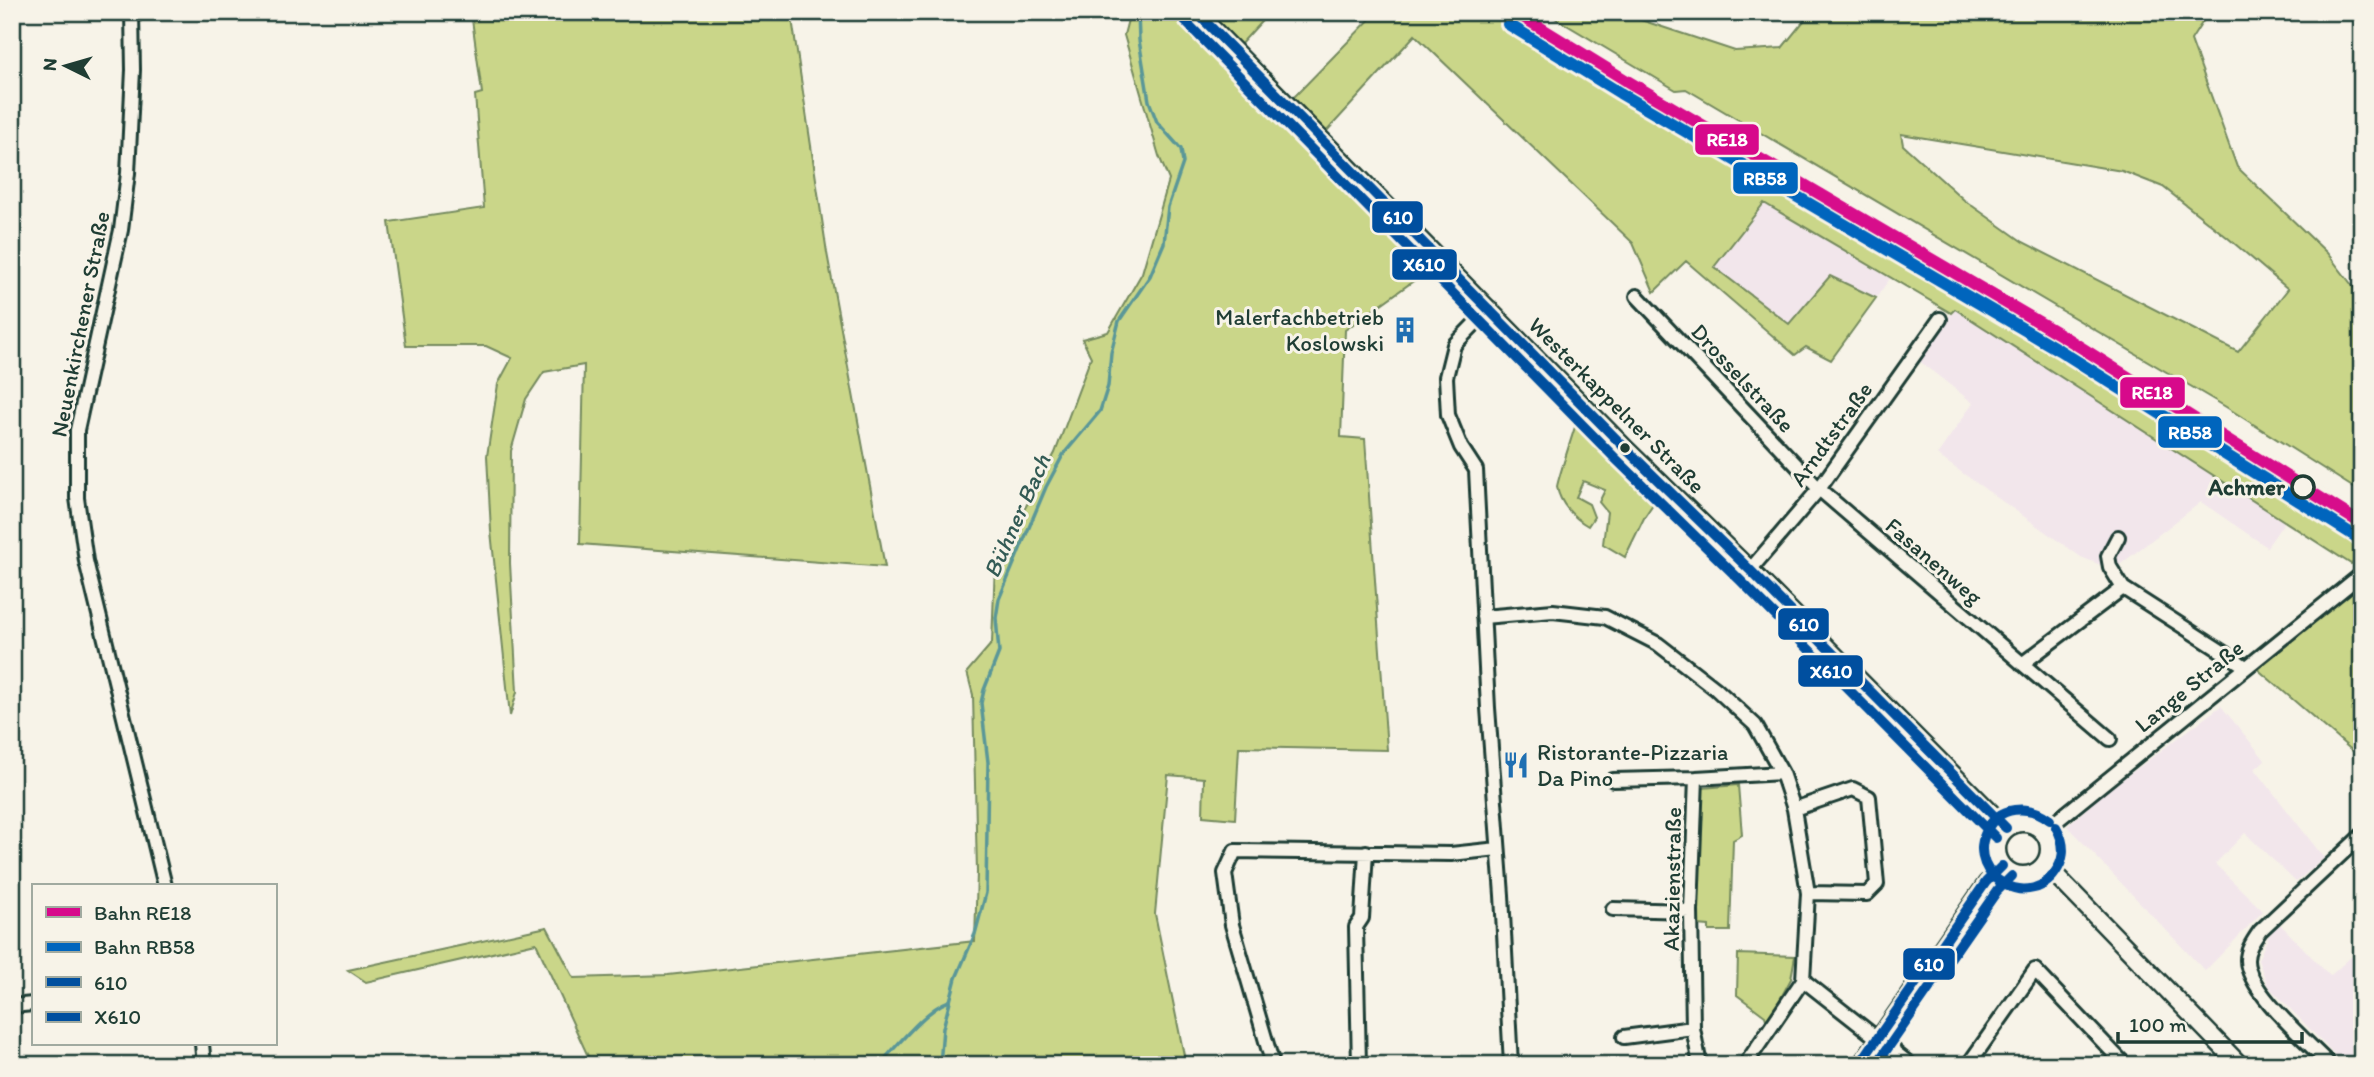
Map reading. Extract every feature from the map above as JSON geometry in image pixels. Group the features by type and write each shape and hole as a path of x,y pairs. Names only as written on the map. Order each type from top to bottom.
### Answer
{"main road":[{"name":"Westerkappelner Straße","path":"1196,12 1626,449 2006,828"},
{"path":"2022,822 2030,823 2043,832 2050,847 2045,864 2032,874 2024,876 2008,872 1996,850 2006,828 2022,822"},
{"path":"2045,864 2240,1065"}],"street":[{"name":"Neuenkirchener Straße","path":"132,12 133,70 128,173 121,230 77,430 77,498 86,561 165,884"},
{"name":"Drosselstraße","path":"1637,296 1819,489"},
{"path":"1490,308 1454,345 1446,377 1448,415 1461,447 1476,470 1511,1065"},
{"name":"Arndtstraße","path":"1750,570 1819,489 1940,319"},
{"name":"Fasanenweg","path":"1819,489 2110,739"},
{"path":"2118,537 2108,556 2110,567 2123,588 2246,667"},
{"name":"Lange Straße","path":"2043,832 2362,574"},
{"path":"2022,664 2123,588"},
{"path":"1483,617 1553,611 1605,617 1658,644 1716,689 1755,725 1782,773 1794,809 1808,892 1803,980 1745,1065"},
{"name":"Akazienstraße","path":"1700,1065 1693,1028 1691,911 1696,778 1782,773"},
{"path":"1614,780 1696,778"},
{"path":"1794,809 1853,789 1869,797 1877,884 1867,894 1808,892"},
{"path":"2330,1065 2260,993 2251,978 2247,960 2251,944 2260,931 2362,835"},
{"path":"1273,1065 1232,925 1225,873 1235,851 1451,854 1498,849"},
{"path":"2346,850 2362,850"},
{"path":"1359,1065 1356,927 1362,918 1366,852"},
{"path":"1859,1065 1986,882 2003,866"},
{"path":"1613,909 1691,911"},
{"path":"1968,1065 2035,970 2125,1065"},
{"path":"1803,980 1911,1065"},
{"path":"12,1006 32,1004"},
{"path":"1624,1037 1693,1028"},
{"path":"202,1046 204,1065"},
{"path":"1884,1065 1894,1050"}],"shaded area":[{"path":"1764,203 1891,277 1876,298 1830,276 1789,324 1714,267"},
{"path":"1955,308 2285,521 2267,547 2201,502 2113,570 2081,557 1937,455 1973,403 1918,360"},
{"path":"2221,706 2265,760 2255,769 2324,858 2296,882 2245,833 2215,864 2263,911 2205,971 2067,826 2103,794"},
{"path":"2280,924 2330,976 2362,947 2362,1065 2345,1065 2268,986 2258,960 2269,935"}],"green space":[{"path":"471,12 791,12 827,253 885,567 580,544 584,365 544,372 526,399 511,451 510,563 517,692 510,716 491,531 487,456 498,384 512,358 486,346 406,346 389,222 484,208 475,95 482,93"},
{"path":"1130,12 1181,12 1205,36 1227,71 1287,126 1430,269 1345,330 1341,437 1365,439 1387,750 1239,747 1235,819 1203,816 1204,778 1168,775 1155,914 1186,1065 592,1065 536,943 366,982 348,970 547,927 574,978 668,975 975,941 977,872 973,695 967,672 992,643 995,563 1055,453 1091,357 1082,339 1108,332 1142,273 1169,180 1159,156 1124,35"},
{"path":"1208,12 1270,12 1239,46"},
{"path":"1377,12 1499,12 1608,81 1967,292 1972,286 2111,371 2362,532 2362,556 2351,564 1955,309 1951,313 1764,203 1714,267 1789,324 1830,276 1876,298 1831,360 1806,347 1795,355 1686,261 1654,292 1633,243 1415,35 1325,133 1293,98"},
{"path":"1545,12 1627,12 1632,17 1735,51 1782,48 1811,12 2227,12 2207,15 2191,40 2237,167 2327,253 2362,298 2362,493 2226,407 1686,89 1676,90","holes":["1901,134 2122,171 2163,187 2288,289 2238,352 2023,242 1964,200 1903,145"]},
{"path":"1578,417 1657,498 1625,557 1603,544 1607,512 1599,502 1605,490 1583,481 1576,497 1589,504 1594,517 1588,526 1568,510 1561,499 1557,487"},
{"path":"2359,580 2362,582 2362,759 2255,667"},
{"path":"1738,785 1742,835 1733,840 1730,931 1709,931 1709,926 1698,925 1702,788"},
{"path":"1738,954 1795,956 1791,979 1767,1023 1765,1016 1737,995"}],"waterway":[{"name":"Bühner Bach","path":"940,1065 943,1028 956,978 975,934 986,893 988,762 981,703 999,652 996,618 999,599 1046,487 1063,455 1100,411 1108,386 1111,353 1119,321 1150,276 1164,243 1168,207 1183,163 1181,149 1157,122 1149,101 1139,40 1138,12"},
{"path":"879,1065 921,1020 949,1001"}],"rail line":[{"name":"RE18","path":"1515,12 1627,81 2066,338 2362,524"},
{"name":"RB58","path":"1508,24 1620,93 2059,350 2355,536"}],"transit line":[{"name":"610","path":"1196,12 1626,449 2006,828"},
{"name":"X610","path":"1186,22 1616,459 1996,838"},
{"name":"X610","path":"2050,820 2033,811 2024,810 1998,816 1986,832 1982,849 1985,864 1993,876 2019,889 2033,888 2047,882 2058,868 2063,853 2061,837 2056,827"},
{"name":"610","path":"1859,1065 1986,882 2002,866"},
{"name":"X610","path":"1876,1065 1997,891 2012,876"}],"place":[{"name":"Malerfachbetrieb Koslowski","path":"1405,330"},
{"name":"Achmer","path":"2303,487"},
{"name":"Ristorante-Pizzaria Da Pino","path":"1516,765"}]}
